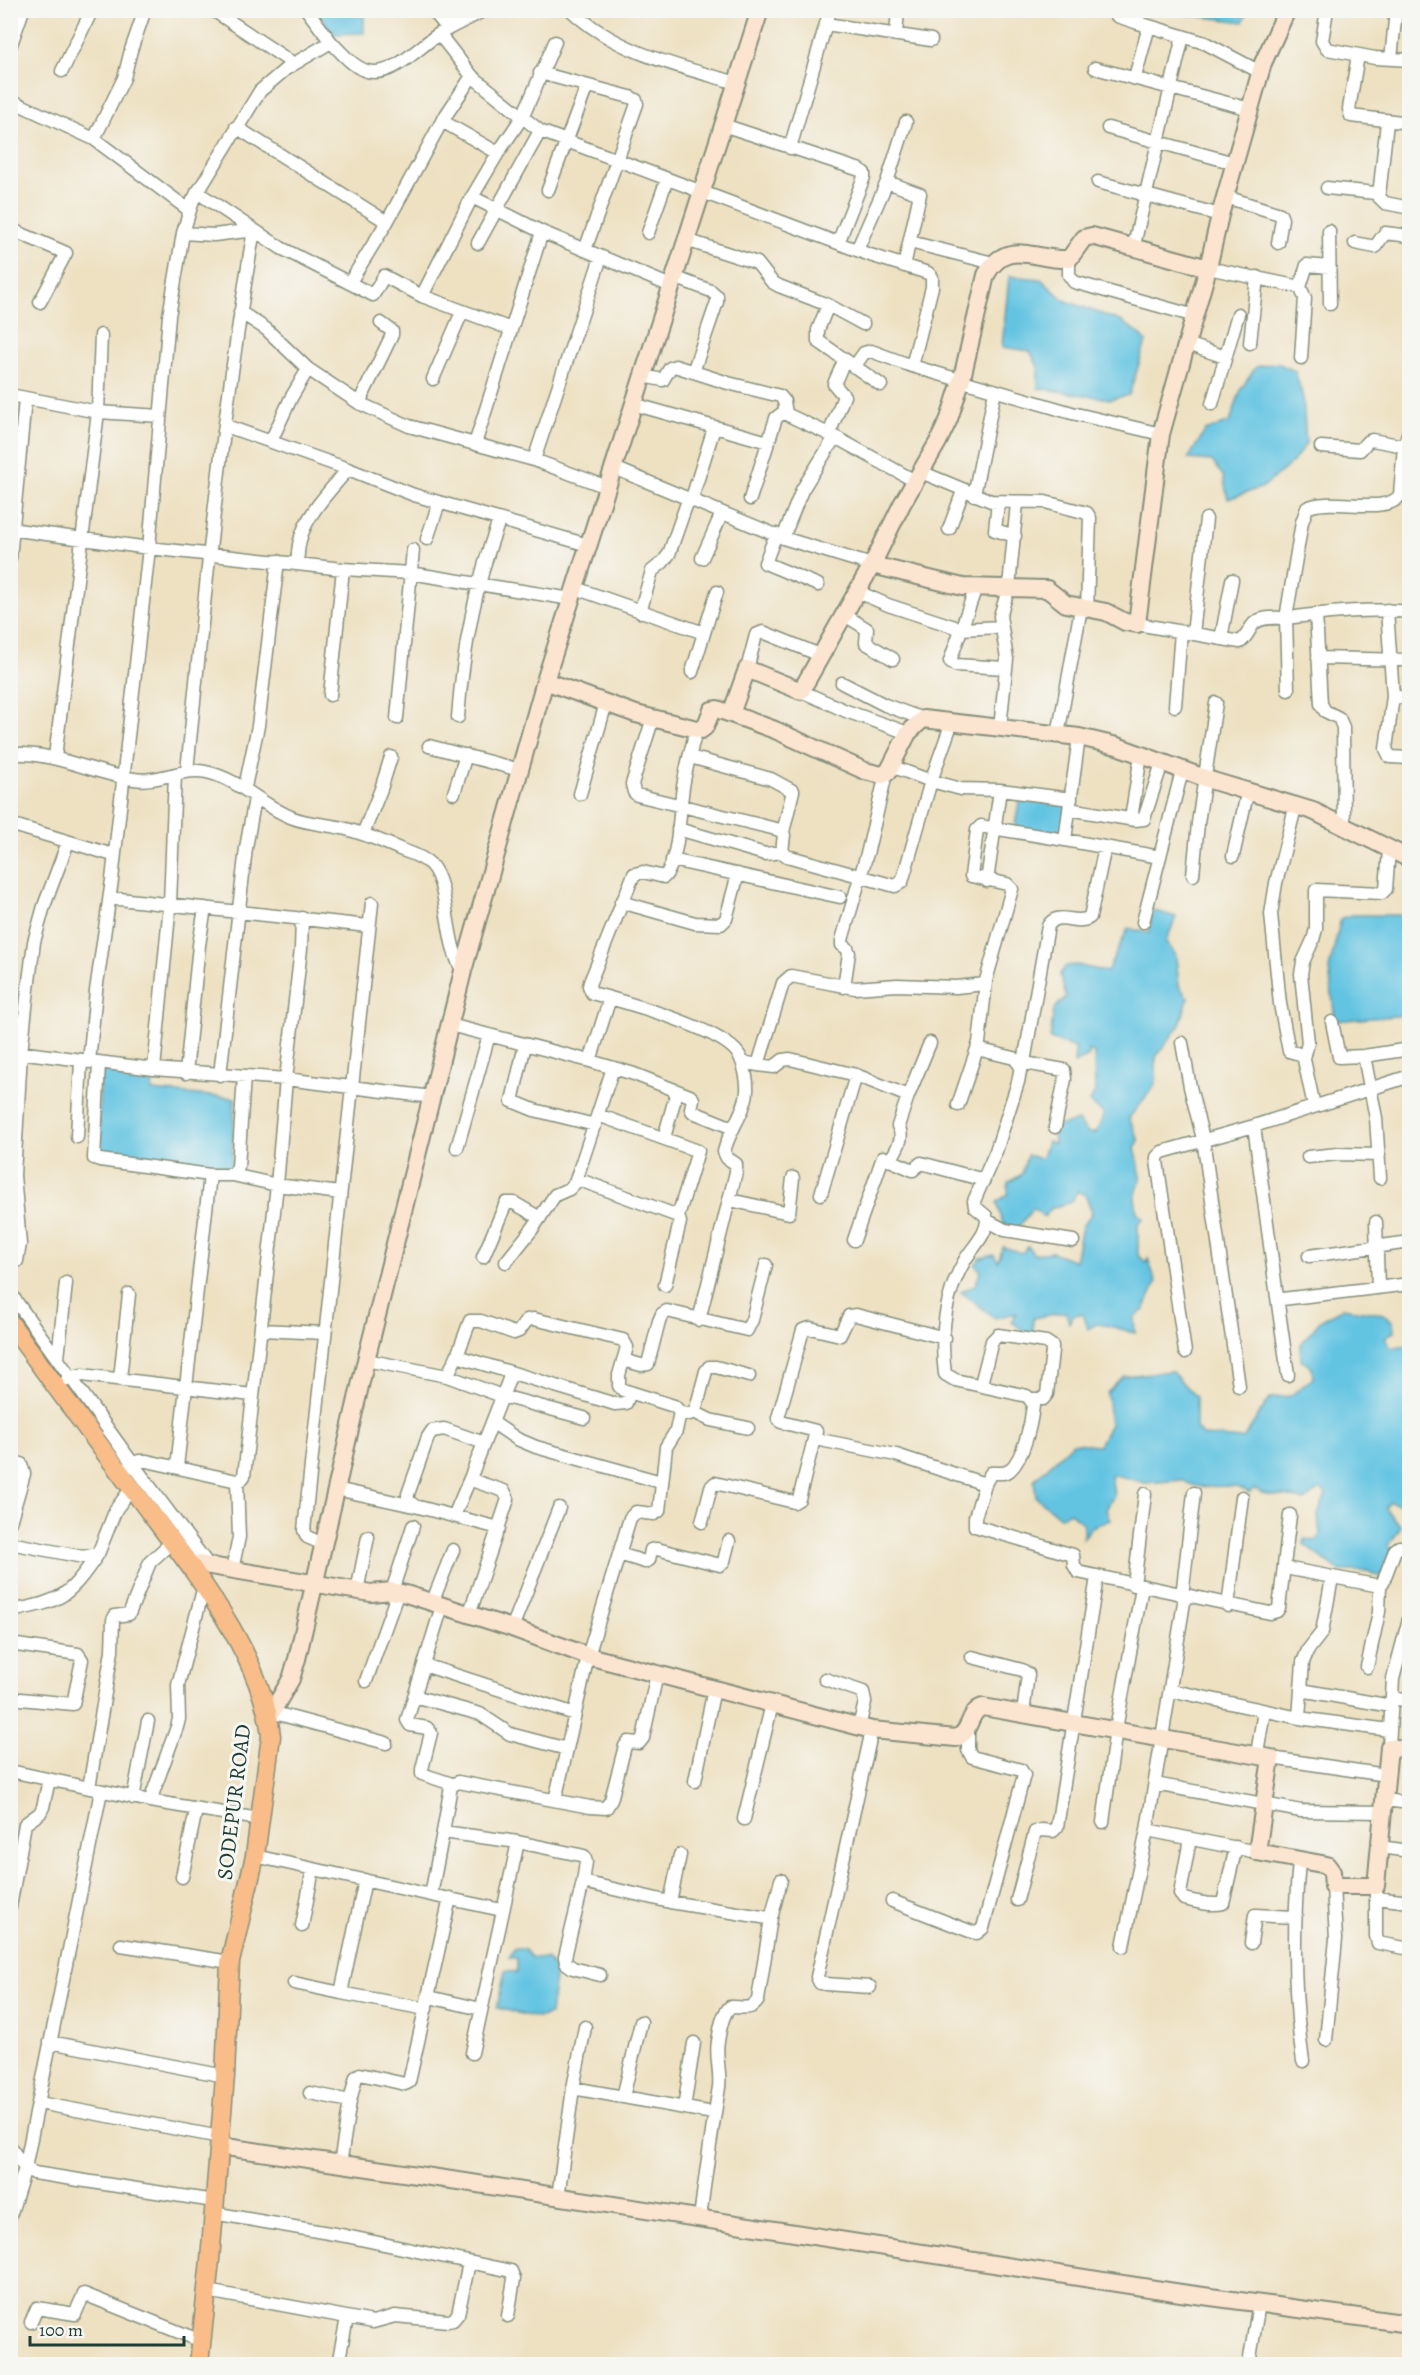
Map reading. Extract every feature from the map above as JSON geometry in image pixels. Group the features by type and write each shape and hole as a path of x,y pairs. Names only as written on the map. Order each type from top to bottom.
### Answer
{"main road":[{"name":"SODEPUR ROAD","path":"12,1329 67,1384 126,1468 132,1488 204,1586 243,1647 270,1714 271,1736 255,1856 230,1962 220,2142 199,2364"}],"street":[{"path":"10,47 23,10"},
{"path":"62,71 92,10"},
{"path":"94,139 124,78 145,10"},
{"path":"213,10 294,64"},
{"path":"307,10 331,42 357,66 368,71 381,71 394,66 443,32 484,10"},
{"path":"433,10 443,32 472,76 540,130 838,243 928,273 933,281 912,366"},
{"path":"571,10 610,40 659,60 737,84"},
{"path":"386,1743 270,1714 291,1679 366,1360 463,971 545,681 760,10"},
{"path":"790,148 830,10"},
{"path":"896,35 898,10"},
{"path":"1113,10 1117,16 1142,20 1205,43 1260,72"},
{"path":"1137,624 1140,618 1161,434 1260,72 1287,10"},
{"path":"1327,10 1322,35 1323,46 1327,49 1358,55 1410,60"},
{"path":"1391,59 1396,10"},
{"path":"1135,77 1142,20"},
{"path":"826,24 931,40"},
{"path":"1133,249 1183,36"},
{"path":"77,1137 110,898 149,548 170,316 187,209 260,91 273,78 331,42"},
{"path":"422,296 472,197 498,153 524,116 555,42"},
{"path":"1358,55 1349,113 1353,118 1410,123"},
{"path":"1095,68 1250,109"},
{"path":"540,74 636,100 636,109 585,250"},
{"path":"350,282 403,195 442,121 472,76"},
{"path":"548,190 587,86"},
{"path":"10,100 94,139 140,171 187,209"},
{"path":"442,121 498,153"},
{"path":"857,250 887,182 906,122"},
{"path":"1379,196 1388,122"},
{"path":"723,125 864,173 838,243"},
{"path":"236,127 387,222"},
{"path":"1108,128 1234,164"},
{"path":"478,243 540,130"},
{"path":"648,233 667,179"},
{"path":"887,182 920,194 904,266"},
{"path":"1098,182 1220,215"},
{"path":"1327,188 1368,191 1379,196 1385,203 1410,208"},
{"path":"197,192 281,248 373,295 384,276 422,296 511,329"},
{"path":"472,197 542,232 601,257 673,282 711,291 717,296 717,302 693,372"},
{"path":"1226,197 1280,214 1282,219 1278,243"},
{"path":"183,233 214,235 254,230"},
{"path":"154,1069 181,773 211,554 240,312 254,230"},
{"path":"1329,231 1330,304"},
{"path":"11,243 17,232 66,253 40,302"},
{"path":"475,444 542,232"},
{"path":"1354,243 1375,247 1385,233 1410,236"},
{"path":"1195,316 1074,282 1070,278 1069,259 1084,238 1092,236 1208,268 1300,287"},
{"path":"686,240 757,262 772,282 828,305 863,324"},
{"path":"910,242 993,263"},
{"path":"801,691 872,565 949,419 986,275 993,263 1003,255 1018,253 1069,259"},
{"path":"534,460 601,257"},
{"path":"1301,358 1305,298 1300,287 1307,265 1329,267"},
{"path":"1250,343 1257,277"},
{"path":"828,305 818,330 818,341 881,385"},
{"path":"240,312 266,329 308,369 359,403 409,426 534,460 607,487"},
{"path":"433,380 462,312"},
{"path":"1212,404 1238,314"},
{"path":"359,403 392,335 392,331 381,323"},
{"path":"56,757 98,412 101,335"},
{"path":"1187,344 1225,357"},
{"path":"818,585 765,563 832,435 844,400 843,392 834,384 849,364 864,353 871,351 960,381 1114,424 1161,434"},
{"path":"642,376 663,380 672,366 780,396 784,401 785,411 791,417 918,476 998,502 1045,502 1089,515 1084,609 1058,735"},
{"path":"271,441 291,398 308,369"},
{"path":"949,529 969,493 995,391"},
{"path":"10,395 98,412 160,416"},
{"path":"10,558 25,399"},
{"path":"633,404 768,442"},
{"path":"750,499 776,418 785,411"},
{"path":"226,426 438,502 588,545"},
{"path":"640,612 652,571 669,554 714,428"},
{"path":"1288,690 1286,618 1302,522 1307,508 1319,503 1386,503 1398,499 1405,491 1404,446 1410,428"},
{"path":"1320,447 1360,450 1372,440 1404,446"},
{"path":"612,467 779,536 872,565 949,585 1047,589 1066,604 1106,612 1125,622 1240,642 1245,639 1253,624 1258,620 1348,610 1410,612"},
{"path":"297,564 300,540 306,526 314,512 348,469"},
{"path":"427,539 438,502"},
{"path":"998,502 995,530 1015,536"},
{"path":"1000,728 1007,651 1001,627 1002,609 1009,587 1017,502"},
{"path":"702,558 722,513"},
{"path":"1175,706 1206,519"},
{"path":"458,717 465,651 479,582 499,521"},
{"path":"12,529 149,548 343,569 410,573 573,594 640,612 704,633"},
{"path":"397,718 413,550"},
{"path":"244,787 258,726 278,561"},
{"path":"330,695 343,569"},
{"path":"1221,639 1232,580"},
{"path":"976,587 950,657 952,663 1005,668"},
{"path":"856,591 888,605 961,628 1001,627"},
{"path":"692,672 717,592"},
{"path":"1387,610 1393,696 1386,749 1390,757 1410,758"},
{"path":"843,614 866,627 866,643 893,659"},
{"path":"1316,614 1321,704 1325,711 1339,717 1343,727 1344,826"},
{"path":"731,714 756,635 763,632 820,655"},
{"path":"1318,658 1410,660"},
{"path":"747,669 846,711 908,733"},
{"path":"545,681 652,718 696,730 705,727 712,710 731,714 775,730 865,771 888,770 962,789 1000,790 1131,819 1141,820 1146,817 1162,763"},
{"path":"842,683 885,705 923,719 1079,737 1117,746 1206,779 1296,804 1410,860"},
{"path":"1393,696 1410,699"},
{"path":"580,794 606,703"},
{"path":"1193,875 1198,823 1216,703"},
{"path":"652,718 632,788 637,795 783,832"},
{"path":"844,987 849,953 842,945 842,939 888,770 908,733 923,719"},
{"path":"678,829 765,854 782,852 787,856 895,886 902,882 931,781 952,722"},
{"path":"696,730 681,795 672,860 667,873 663,877 644,872 634,874 589,986 592,993 683,1021 735,1050 742,1062 747,1090 724,1152 727,1158 736,1164 730,1200 699,1320"},
{"path":"1065,840 1079,737"},
{"path":"429,746 520,770"},
{"path":"10,754 28,753 56,757 135,780 154,780 181,773 204,771 223,776 244,787 255,798 296,819 363,834 420,857 430,864 440,885 453,951 463,971"},
{"path":"454,793 466,755"},
{"path":"1131,819 1141,755"},
{"path":"363,834 391,757"},
{"path":"690,757 771,779 793,791 783,832 782,852"},
{"path":"1143,922 1182,771"},
{"path":"987,880 1000,790"},
{"path":"1233,856 1248,790"},
{"path":"220,1075 246,848 255,798"},
{"path":"1296,804 1276,883 1271,914 1280,1004 1287,1043 1289,1051 1301,1053 1304,1058 1314,1107"},
{"path":"10,824 113,855"},
{"path":"958,1105 977,1049 986,982 1012,889 1007,884 973,878 970,872 976,830 981,826 1160,857"},
{"path":"10,1266 17,1261 20,1244 14,1175 16,1052 34,942 68,842"},
{"path":"1073,1240 1005,1230 988,1221 974,1204 996,1151 1018,1082 1048,926 1052,920 1057,918 1081,921 1090,917 1105,847"},
{"path":"1304,1058 1308,1043 1301,974 1303,962 1316,929 1316,890 1382,893 1386,889 1389,850"},
{"path":"672,860 840,897"},
{"path":"621,902 688,922 721,924 726,919 738,874"},
{"path":"110,898 368,926"},
{"path":"323,1544 307,1537 304,1530 372,903"},
{"path":"186,1073 205,908"},
{"path":"209,1566 126,1468 147,1461 237,1481 244,1476 277,1185 301,949 302,918"},
{"path":"758,1065 787,978 796,976 844,987 865,989 897,985 981,986 986,982"},
{"path":"590,1061 610,998"},
{"path":"1332,1022 1339,1057 1364,1056 1410,1048"},
{"path":"450,1025 590,1061 677,1091 692,1097 693,1112 733,1128"},
{"path":"457,1148 489,1035"},
{"path":"891,1159 902,1138 898,1126 908,1096 930,1043"},
{"path":"1182,1043 1203,1139 1239,1386"},
{"path":"525,1045 512,1101 537,1111 596,1120 664,1137 696,1149 698,1153 678,1216 680,1222 665,1285"},
{"path":"977,1049 1022,1062 1064,1070 1065,1079 1055,1127"},
{"path":"16,1052 186,1073 286,1079 432,1097"},
{"path":"1364,1056 1379,1155 1380,1178"},
{"path":"742,1062 774,1067 783,1060 790,1059 856,1075 908,1096"},
{"path":"89,1062 94,1158 100,1161 210,1175 232,1175 277,1185 340,1193"},
{"path":"506,1262 555,1195 569,1189 577,1179 613,1068"},
{"path":"821,1194 856,1075"},
{"path":"232,1175 236,1173 238,1167 244,1076"},
{"path":"1185,1352 1157,1157 1162,1152 1254,1126 1410,1076"},
{"path":"664,1137 677,1091"},
{"path":"1254,1126 1288,1375"},
{"path":"1308,1157 1338,1154 1379,1155"},
{"path":"854,1240 882,1158 885,1156 912,1170 921,1162 984,1180"},
{"path":"177,1467 210,1175"},
{"path":"730,1200 789,1213 793,1178"},
{"path":"577,1179 678,1216"},
{"path":"483,1257 506,1203 514,1203 540,1218"},
{"path":"981,1384 992,1341 998,1335 1046,1342 1052,1346 1052,1351 1047,1394 1043,1399 1030,1399 981,1384 955,1380 945,1374 946,1311 950,1293 964,1262 988,1221"},
{"path":"1376,1222 1378,1288"},
{"path":"1309,1256 1410,1242"},
{"path":"623,1360 641,1365 651,1361 659,1320 664,1312 747,1330 752,1320 766,1265"},
{"path":"58,1358 66,1283"},
{"path":"1277,1297 1282,1299 1410,1284"},
{"path":"10,1293 58,1358 67,1384 82,1375 252,1395"},
{"path":"120,1379 129,1294"},
{"path":"702,1522 711,1487 715,1483 797,1502 815,1439 815,1429 781,1422 778,1418 803,1330 810,1328 840,1335 849,1316 856,1315 945,1338"},
{"path":"447,1376 457,1356 467,1324 472,1320 514,1333 530,1319 623,1340 627,1347 618,1382 623,1390 674,1407 680,1413 694,1412 710,1420 748,1428"},
{"path":"261,1330 325,1333"},
{"path":"457,1356 620,1405 626,1403 630,1392"},
{"path":"366,1360 447,1376 502,1396 584,1418"},
{"path":"694,1412 709,1367 749,1376"},
{"path":"454,1516 511,1374"},
{"path":"1030,1399 1032,1413 1024,1446 1008,1472 991,1473 975,1516 975,1526 1069,1554 1074,1558 1074,1566 1078,1572 1270,1613 1277,1611 1290,1515"},
{"path":"555,1800 588,1656 631,1515 636,1512 654,1514 659,1511 666,1447 676,1431 680,1413"},
{"path":"492,1422 517,1439 536,1447 661,1482"},
{"path":"415,1506 408,1501 408,1494 432,1431 444,1429 484,1443"},
{"path":"815,1439 896,1455 985,1484"},
{"path":"10,1461 21,1464 24,1474 10,1522"},
{"path":"469,1615 508,1502 507,1493 474,1481 471,1476"},
{"path":"232,1570 239,1537 237,1481"},
{"path":"10,1611 46,1604 65,1595 78,1583 98,1554 116,1509 132,1488"},
{"path":"336,1489 415,1506 499,1528"},
{"path":"1123,1946 1147,1830 1170,1690 1194,1493"},
{"path":"1103,1822 1138,1586 1145,1494"},
{"path":"1228,1605 1242,1497"},
{"path":"512,1628 559,1508"},
{"path":"366,1681 413,1526"},
{"path":"357,1591 369,1537"},
{"path":"619,1554 645,1562 649,1560 651,1550 657,1549 720,1565 724,1561 729,1541"},
{"path":"10,2216 25,2169 39,2103 95,1790 112,1650 113,1620 115,1616 129,1614 150,1562 172,1542"},
{"path":"10,1543 83,1557 98,1554"},
{"path":"1367,1667 1379,1612 1380,1586 1395,1550 1399,1547 1410,1548"},
{"path":"453,1550 437,1605 424,1665 407,1718 408,1723 427,1728 431,1733 422,1774 452,1784 458,1782 590,1808 606,1808 611,1800 625,1746 628,1742 639,1743 643,1738 657,1674"},
{"path":"187,1562 376,1594 395,1591 512,1628 588,1656 866,1728 947,1738 961,1737 979,1707 1116,1728 1264,1756 1386,1775"},
{"path":"1284,1568 1380,1586"},
{"path":"1017,1900 1035,1832 1053,1831 1057,1827 1097,1577"},
{"path":"1299,1718 1305,1656 1322,1632 1332,1578"},
{"path":"150,1801 177,1727 179,1719 178,1685 204,1586"},
{"path":"1410,1615 1405,1649 1393,1679 1376,1892 1378,1943 1410,1948"},
{"path":"10,1644 78,1653 82,1660 74,1704 10,1698"},
{"path":"972,1657 1022,1670 1028,1674 1023,1713"},
{"path":"424,1665 575,1714"},
{"path":"825,1679 862,1692 866,1728 817,1977 820,1983 825,1984 870,1987"},
{"path":"695,1781 714,1689"},
{"path":"1170,1690 1389,1738 1410,1750"},
{"path":"1301,1690 1391,1702 1410,1701"},
{"path":"414,1696 480,1714 510,1734 567,1749"},
{"path":"744,1819 772,1704"},
{"path":"1257,1852 1265,1804 1264,1711"},
{"path":"133,1798 148,1721"},
{"path":"892,1901 972,1932 977,1933 983,1928 1024,1775 1021,1770 969,1755 968,1728"},
{"path":"10,1771 133,1798 259,1819"},
{"path":"10,1907 25,1824 40,1813 49,1780"},
{"path":"431,1895 452,1784"},
{"path":"1155,1784 1311,1812 1410,1803"},
{"path":"182,1877 196,1810"},
{"path":"1147,1830 1299,1861 1327,1864 1332,1872 1334,1886 1336,1939 1326,2040"},
{"path":"443,1832 518,1842 584,1856 586,1862 583,1882 565,1957 566,1963 573,1968 600,1975"},
{"path":"1190,1839 1180,1894 1189,1901 1223,1903 1236,1847"},
{"path":"472,2053 518,1842"},
{"path":"1379,1847 1410,1851"},
{"path":"670,1902 680,1855"},
{"path":"255,1856 502,1910"},
{"path":"1299,1861 1295,1917 1295,1986 1304,2061"},
{"path":"302,1926 313,1869"},
{"path":"341,1993 365,1880"},
{"path":"700,2219 713,2113 720,2078 717,2051 724,2015 730,2007 748,2008 758,2000 771,1918 781,1880"},
{"path":"583,1882 670,1902 771,1918"},
{"path":"1334,1886 1376,1892 1410,1902"},
{"path":"340,2164 356,2077 360,2074 405,2084 409,2082 450,1899"},
{"path":"1251,1943 1255,1915 1295,1917"},
{"path":"120,1945 230,1962"},
{"path":"294,1983 341,1993 481,2009"},
{"path":"623,2097 641,2022"},
{"path":"558,2197 573,2088 585,2027"},
{"path":"50,2042 225,2076"},
{"path":"684,2108 694,2043"},
{"path":"573,2088 713,2113"},
{"path":"310,2093 350,2101"},
{"path":"39,2103 220,2142 340,2164 1180,2293 1410,2324"},
{"path":"10,2147 25,2169 34,2174 214,2207 513,2272 508,2316"},
{"path":"207,2291 377,2323 395,2316 448,2321 453,2320 458,2314 470,2263"},
{"path":"31,2322 37,2308 75,2314 84,2294 201,2341"},
{"path":"1249,2364 1259,2303"},
{"path":"338,2364 347,2318"}],"water":[{"path":"316,11 364,11 364,33 332,34"},
{"path":"1186,11 1249,11 1243,22 1190,15"},
{"path":"1009,276 1041,279 1064,300 1123,322 1141,335 1146,342 1129,395 1110,399 1038,388 1038,367 1030,351 1002,347"},
{"path":"1277,363 1295,371 1303,398 1306,444 1292,463 1263,487 1228,499 1223,476 1212,461 1188,459 1205,431 1230,422 1241,389 1256,367"},
{"path":"1020,797 1061,801 1067,809 1063,830 1052,837 1014,830"},
{"path":"1152,910 1176,917 1166,942 1176,955 1179,986 1188,998 1180,1025 1156,1057 1156,1084 1129,1118 1139,1141 1135,1147 1141,1177 1135,1198 1137,1212 1144,1218 1138,1224 1138,1254 1146,1263 1148,1258 1156,1283 1144,1310 1134,1317 1135,1333 1098,1323 1088,1329 1083,1314 1073,1315 1069,1323 1066,1312 1033,1318 1033,1338 1012,1322 1016,1313 995,1318 961,1292 975,1285 981,1271 975,1265 980,1258 994,1255 998,1261 1003,1247 1022,1253 1028,1246 1033,1254 1053,1252 1075,1261 1082,1226 1092,1213 1085,1195 1077,1191 1072,1202 1052,1208 1044,1217 1033,1208 1018,1228 1003,1224 997,1202 1008,1194 1008,1183 1022,1174 1027,1155 1041,1159 1048,1141 1054,1144 1053,1127 1078,1121 1088,1133 1096,1133 1104,1114 1089,1102 1095,1092 1094,1053 1088,1050 1089,1056 1074,1063 1075,1048 1050,1039 1054,1009 1066,997 1060,974 1066,966 1077,965 1107,972 1128,928 1149,933"},
{"path":"1352,915 1409,915 1409,1015 1335,1021 1329,969 1341,918"},
{"path":"100,1065 154,1072 152,1091 235,1098 231,1172 98,1158"},
{"path":"1342,1308 1384,1314 1393,1322 1394,1332 1385,1337 1391,1348 1409,1346 1409,1511 1407,1507 1390,1502 1385,1508 1401,1527 1389,1545 1394,1555 1384,1575 1377,1576 1368,1571 1339,1571 1304,1544 1305,1539 1315,1541 1320,1535 1318,1515 1326,1494 1320,1489 1304,1501 1298,1498 1266,1494 1255,1489 1249,1493 1233,1487 1198,1486 1183,1480 1145,1483 1111,1474 1114,1495 1106,1510 1110,1520 1092,1527 1083,1538 1083,1523 1070,1512 1060,1517 1036,1497 1034,1480 1073,1443 1099,1445 1110,1424 1107,1393 1124,1376 1171,1371 1196,1397 1196,1428 1205,1436 1243,1439 1270,1398 1290,1396 1313,1378 1312,1368 1301,1359 1300,1345 1320,1321"},
{"path":"514,1948 525,1950 531,1957 547,1959 556,1971 550,2014 537,2018 497,2008 505,1971 517,1972 517,1958 509,1958"}]}
